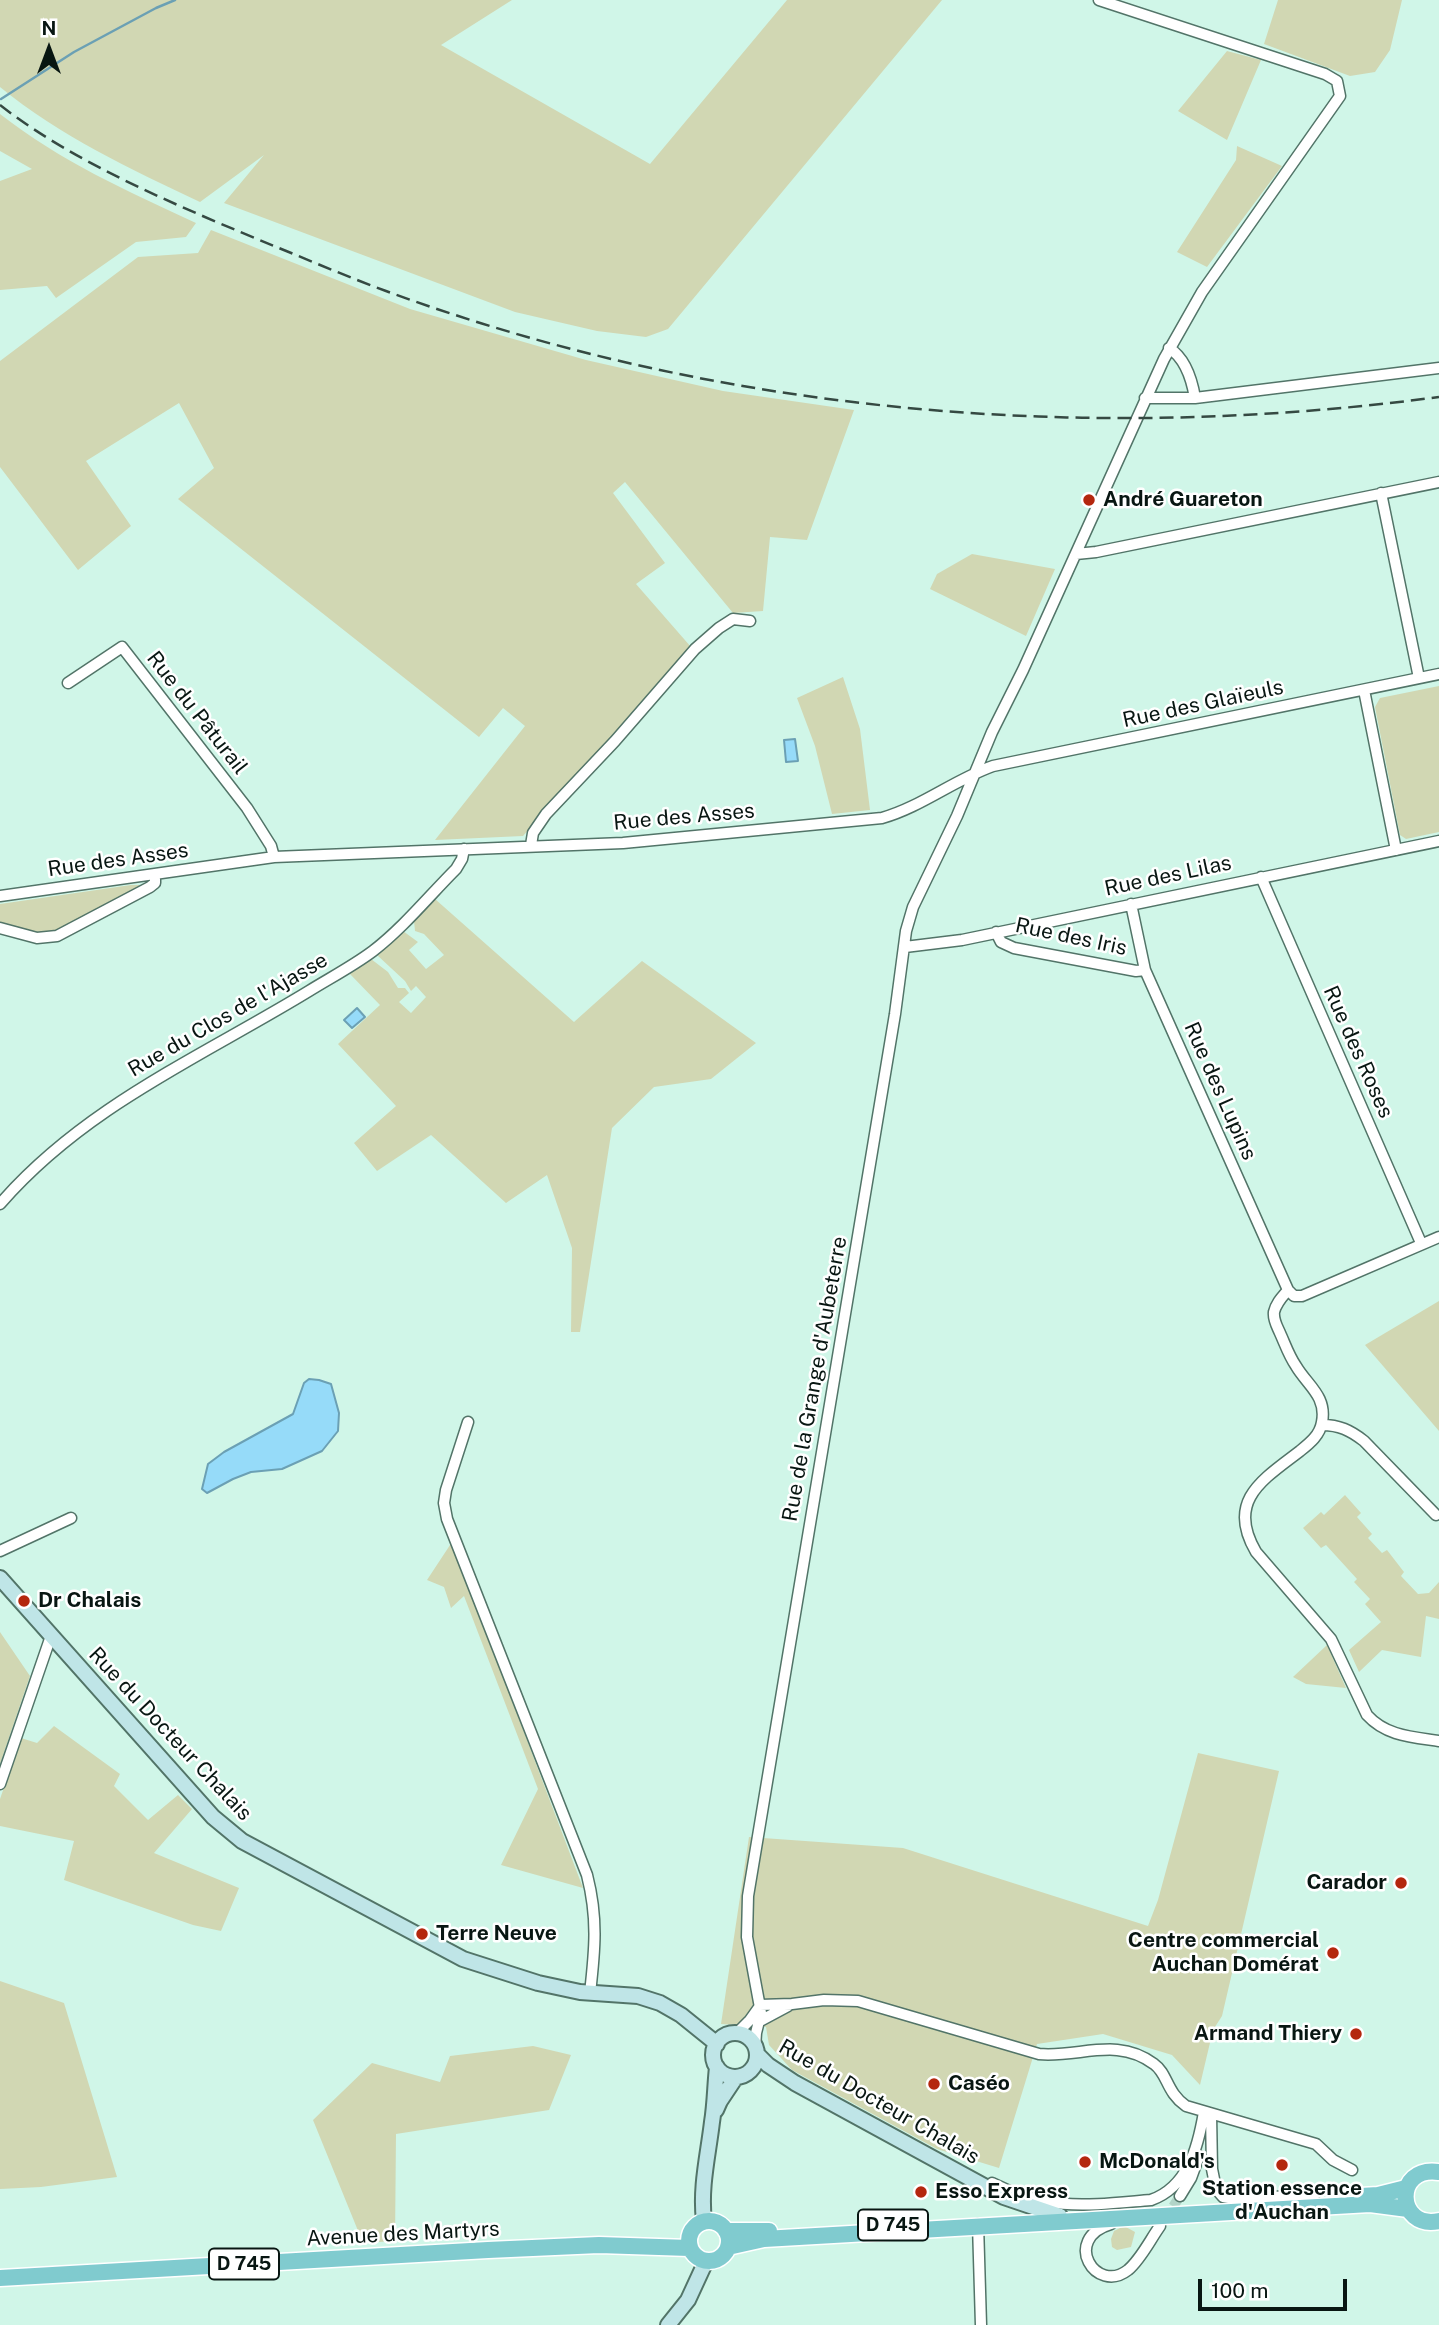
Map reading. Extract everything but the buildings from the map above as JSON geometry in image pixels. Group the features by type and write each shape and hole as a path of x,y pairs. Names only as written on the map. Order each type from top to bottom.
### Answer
{"main road":[{"name":"Rue du Docteur Chalais","path":"0,1578 213,1817 242,1841 463,1959 538,1983 590,1993 638,1996 660,2003 681,2015 717,2044"},
{"path":"704,2221 704,2177 717,2067 713,2053 717,2044 726,2036 736,2034 749,2039 756,2051 753,2067 743,2076 725,2075 717,2067"},
{"name":"Rue du Docteur Chalais","path":"756,2051 768,2065 795,2083 1004,2197 1060,2216"},
{"path":"713,2118 720,2101 736,2077"},
{"path":"1439,2172 1423,2172 1410,2181 1406,2188 1408,2209 1422,2221 1439,2221"},
{"name":"D 745","path":"728,2248 764,2239 1378,2195 1406,2188"},
{"name":"D 745","path":"726,2231 1141,2218 1370,2204 1408,2209"},
{"path":"704,2221 717,2222 726,2231 728,2248 722,2257 706,2261 695,2257 689,2240 693,2228 704,2221"},
{"name":"Avenue des Martyrs","path":"0,2278 689,2240"},
{"path":"668,2325 688,2300 706,2261"}],"street":[{"path":"976,772 1135,419 1170,348 1202,292 1338,103 1340,96 1337,80 1325,74 1099,0"},
{"path":"1170,348 1179,354 1194,388 1195,398"},
{"path":"1145,398 1195,398 1439,368"},
{"path":"1076,554 1439,482"},
{"path":"1381,493 1419,678"},
{"path":"531,845 533,833 546,814 615,741 695,649 733,619 751,621"},
{"name":"Rue du Pâturail","path":"68,683 122,648 247,808 271,846 274,857"},
{"name":"Rue des Glaïeuls","path":"976,772 993,766 1439,674"},
{"path":"1364,690 1395,850"},
{"name":"Rue des Asses","path":"0,896 274,857 635,842 881,818 900,813 976,772"},
{"name":"Rue de la Grange d'Aubeterre","path":"756,2051 760,2005 747,1937 748,1895 827,1429 906,931 913,907 976,772"},
{"name":"Rue des Lilas","path":"905,947 928,946 1439,841"},
{"name":"Rue du Clos de l'Ajasse","path":"0,1205 45,1158 154,1079 234,1036 371,953 456,869 464,849"},
{"path":"0,928 37,938 57,936 150,887 155,883 155,874"},
{"name":"Rue des Roses","path":"1261,877 1421,1243"},
{"name":"Rue des Lupins","path":"1131,904 1145,970 1288,1290"},
{"name":"Rue des Iris","path":"996,932 1001,942 1014,948 1136,971 1145,970"},
{"path":"0,1187 12,1191"},
{"path":"1439,1237 1302,1296 1294,1296 1288,1290 1277,1304 1274,1320 1296,1367 1317,1392 1321,1401 1322,1425 1316,1436 1259,1482 1248,1498 1244,1511 1244,1526 1248,1539 1256,1552 1331,1639 1367,1715 1387,1731 1439,1741"},
{"path":"468,1422 446,1490 444,1503 447,1519 587,1875 596,1925 590,1993"},
{"path":"1322,1425 1336,1425 1351,1431 1364,1441 1436,1515"},
{"path":"0,1551 71,1518"},
{"path":"0,1784 51,1636"},
{"path":"736,2034 760,2005 824,2000 858,2001 1039,2054 1057,2056 1109,2048 1132,2053 1155,2064 1175,2098 1186,2106 1316,2144 1333,2160 1352,2170"},
{"path":"760,2021 792,2004"},
{"path":"1180,2196 1197,2164 1208,2113"},
{"path":"1208,2113 1212,2175 1216,2189 1223,2197 1234,2199 1291,2196 1314,2199"},
{"path":"923,2152 961,2166 994,2185 1026,2198 1059,2205 1078,2205 1161,2197 1189,2166 1199,2145"},
{"path":"1141,2218 1108,2224 1090,2237 1086,2256 1094,2271 1111,2276 1126,2271 1160,2226"},
{"path":"978,2224 981,2325"}],"green space":[{"path":"0,0 512,0 441,45 650,164 787,0 942,0 668,329 646,337 597,331 515,312 224,203 264,155 200,202 122,164 47,121 0,87"},
{"path":"1278,0 1402,0 1390,50 1375,72 1350,76 1264,44"},
{"path":"1227,51 1261,60 1227,140 1178,111"},
{"path":"0,114 70,161 196,223 186,237 136,242 56,298 47,286 0,290 0,181 32,169 0,151"},
{"path":"1237,146 1282,166 1207,267 1177,252 1236,160"},
{"path":"211,230 410,309 586,360 723,391 854,410 807,540 770,537 763,611 733,613 625,482 613,493 665,563 636,584 691,647 523,836 435,840 525,726 503,708 479,737 178,499 214,468 179,403 86,461 131,526 78,570 0,467 0,361 138,257 198,253"},
{"path":"972,554 1055,569 1026,636 930,589 937,574"},
{"path":"843,677 860,729 870,810 832,814 815,746 797,698"},
{"path":"1439,686 1439,832 1406,839 1400,835 1375,707 1380,698"},
{"path":"139,885 142,888 60,932 42,935 0,925 0,904"},
{"path":"435,899 574,1022 642,961 756,1043 711,1079 654,1087 612,1128 580,1332 571,1332 572,1248 547,1175 506,1203 431,1135 377,1171 354,1143 396,1106 338,1044 380,1005 349,973 371,959 388,972 398,988 405,988 409,993 399,1002 411,1013 426,997 416,986 411,991 405,981 377,955 403,931 418,942 409,950 426,969 444,955 424,934 415,931 414,921"},
{"path":"1439,1301 1439,1431 1365,1345"},
{"path":"1345,1495 1361,1513 1357,1517 1372,1534 1368,1538 1382,1553 1387,1550 1404,1572 1401,1576 1418,1594 1429,1593 1439,1582 1439,1619 1426,1616 1421,1657 1382,1650 1359,1672 1349,1650 1381,1622 1365,1604 1370,1599 1354,1582 1357,1579 1326,1545 1321,1548 1303,1528 1321,1512 1324,1515"},
{"path":"452,1542 583,1888 501,1865 538,1789 464,1596 451,1608 444,1587 427,1580"},
{"path":"0,1632 30,1676 0,1764"},
{"path":"1327,1645 1346,1688 1306,1684 1293,1677"},
{"path":"54,1726 120,1774 114,1786 148,1820 178,1795 192,1809 154,1853 239,1888 221,1931 193,1925 64,1880 74,1841 0,1826 0,1799 21,1738 37,1743"},
{"path":"1198,1753 1279,1771 1222,2016 1213,2030 1200,2085 1172,2055 1103,2034 1037,2044 999,2168 937,2149 792,2070 769,2045 766,2027 721,2024 749,1837 903,1848 1148,1926 1158,1900"},
{"path":"0,1981 64,2003 117,2177 41,2187 0,2189"},
{"path":"533,2046 571,2055 549,2110 396,2134 395,2241 363,2243 313,2120 372,2063 440,2082 450,2056"},
{"path":"1124,2226 1135,2232 1131,2247 1117,2250 1112,2247 1111,2239 1114,2231"}],"water":[{"path":"795,739 798,761 786,762 784,740"},
{"path":"357,1008 365,1017 352,1028 344,1020"},
{"path":"309,1379 331,1384 339,1413 338,1431 322,1451 282,1469 251,1472 207,1493 202,1489 208,1464 224,1452 293,1414 304,1383"}],"waterway":[{"path":"1,99 74,52 175,0"}],"tunnel":[{"path":"1165,2219 1180,2196"}],"railway":[{"path":"0,105 62,147 132,184 330,269 386,291 513,333 642,366 773,391 906,408 1039,417 1173,418 1306,411 1439,397"}],"place":[{"name":"André Guareton","path":"1089,500"},
{"name":"Dr Chalais","path":"24,1601"},
{"name":"Carador","path":"1401,1883"},
{"name":"Terre Neuve","path":"422,1934"},
{"name":"Centre commercial Auchan Domérat","path":"1333,1953"},
{"name":"Armand Thiery","path":"1356,2034"},
{"name":"Caséo","path":"934,2084"},
{"name":"McDonald's","path":"1085,2162"},
{"name":"Station essence d'Auchan","path":"1282,2165"},
{"name":"Esso Express","path":"921,2192"}]}
